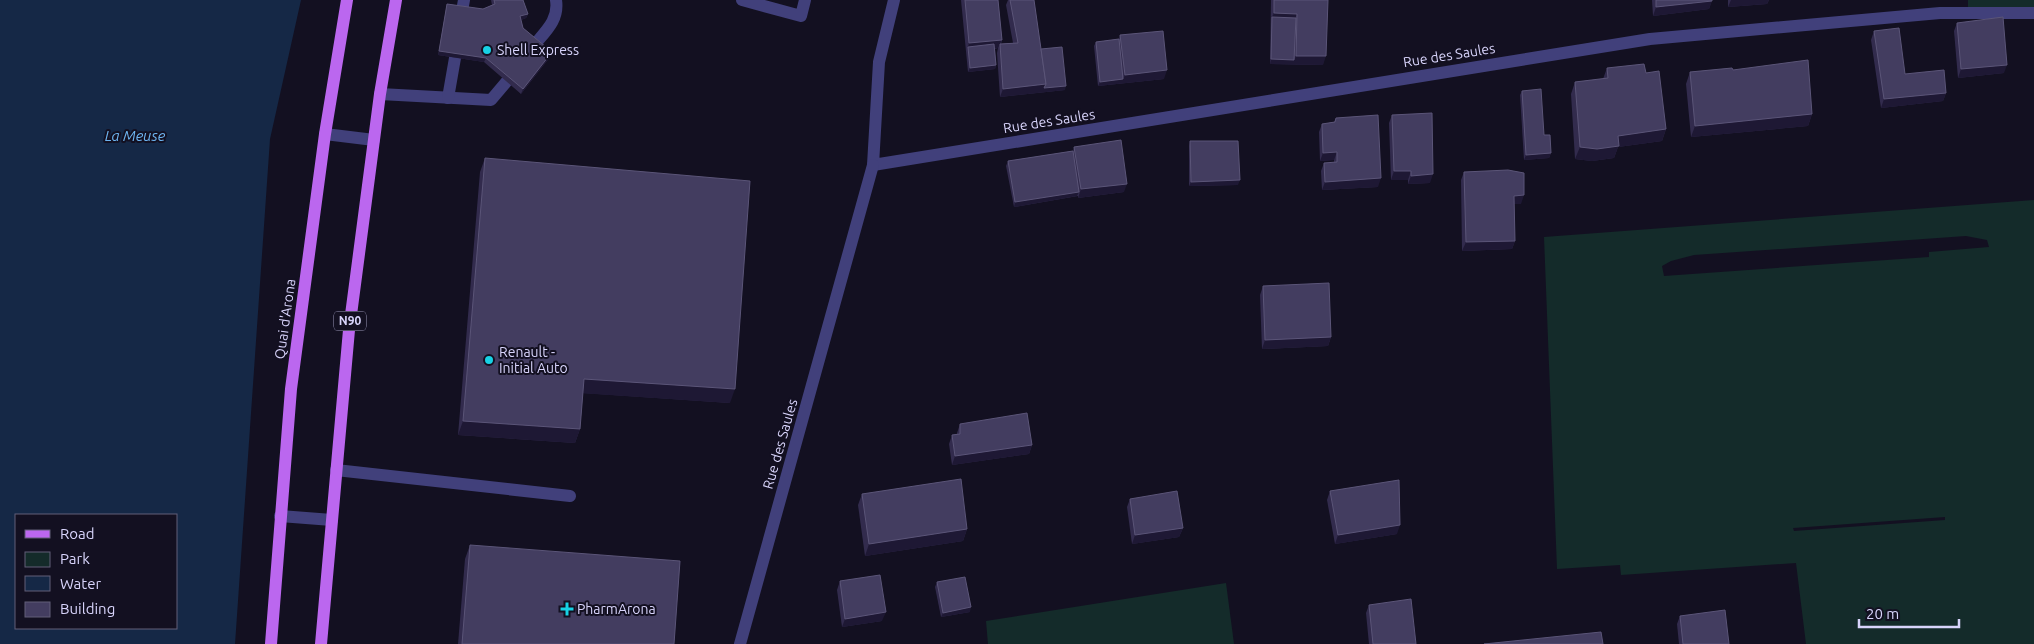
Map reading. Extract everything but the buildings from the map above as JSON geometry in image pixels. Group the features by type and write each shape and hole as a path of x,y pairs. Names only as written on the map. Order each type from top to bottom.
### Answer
{"main road":[{"name":"Quai d'Arona","path":"271,644 290,389 325,134 347,0"},
{"name":"N90","path":"321,644 349,330 380,94 396,0"}],"street":[{"path":"536,44 552,24 558,10 556,0"},
{"path":"742,0 800,16 805,0"},
{"name":"Rue des Saules","path":"740,644 873,165 879,62 894,0"},
{"name":"Rue des Saules","path":"873,165 1650,38 1940,14 2034,13"},
{"path":"448,98 455,58"},
{"path":"380,94 492,100 507,81"},
{"path":"325,134 374,140"},
{"path":"336,470 570,496"},
{"path":"280,516 332,520"}],"green space":[{"path":"1968,0 2034,0 2034,13 1968,13"},
{"path":"2034,200 2034,644 1806,644 1796,563 1621,575 1620,565 1557,569 1544,237","holes":["1966,236 1987,240 1989,247 1929,252 1929,257 1664,276 1662,266 1671,261 1694,255","1945,517 1945,520 1794,531 1793,528"]},
{"path":"1226,583 1234,644 988,644 986,621"}],"water":[{"name":"La Meuse","path":"0,0 301,0 270,139 235,644 0,644"}],"place":[{"name":"Shell Express","path":"487,50"},
{"name":"Renault - Initial Auto","path":"489,360"},
{"name":"PharmArona","path":"567,609"}]}
